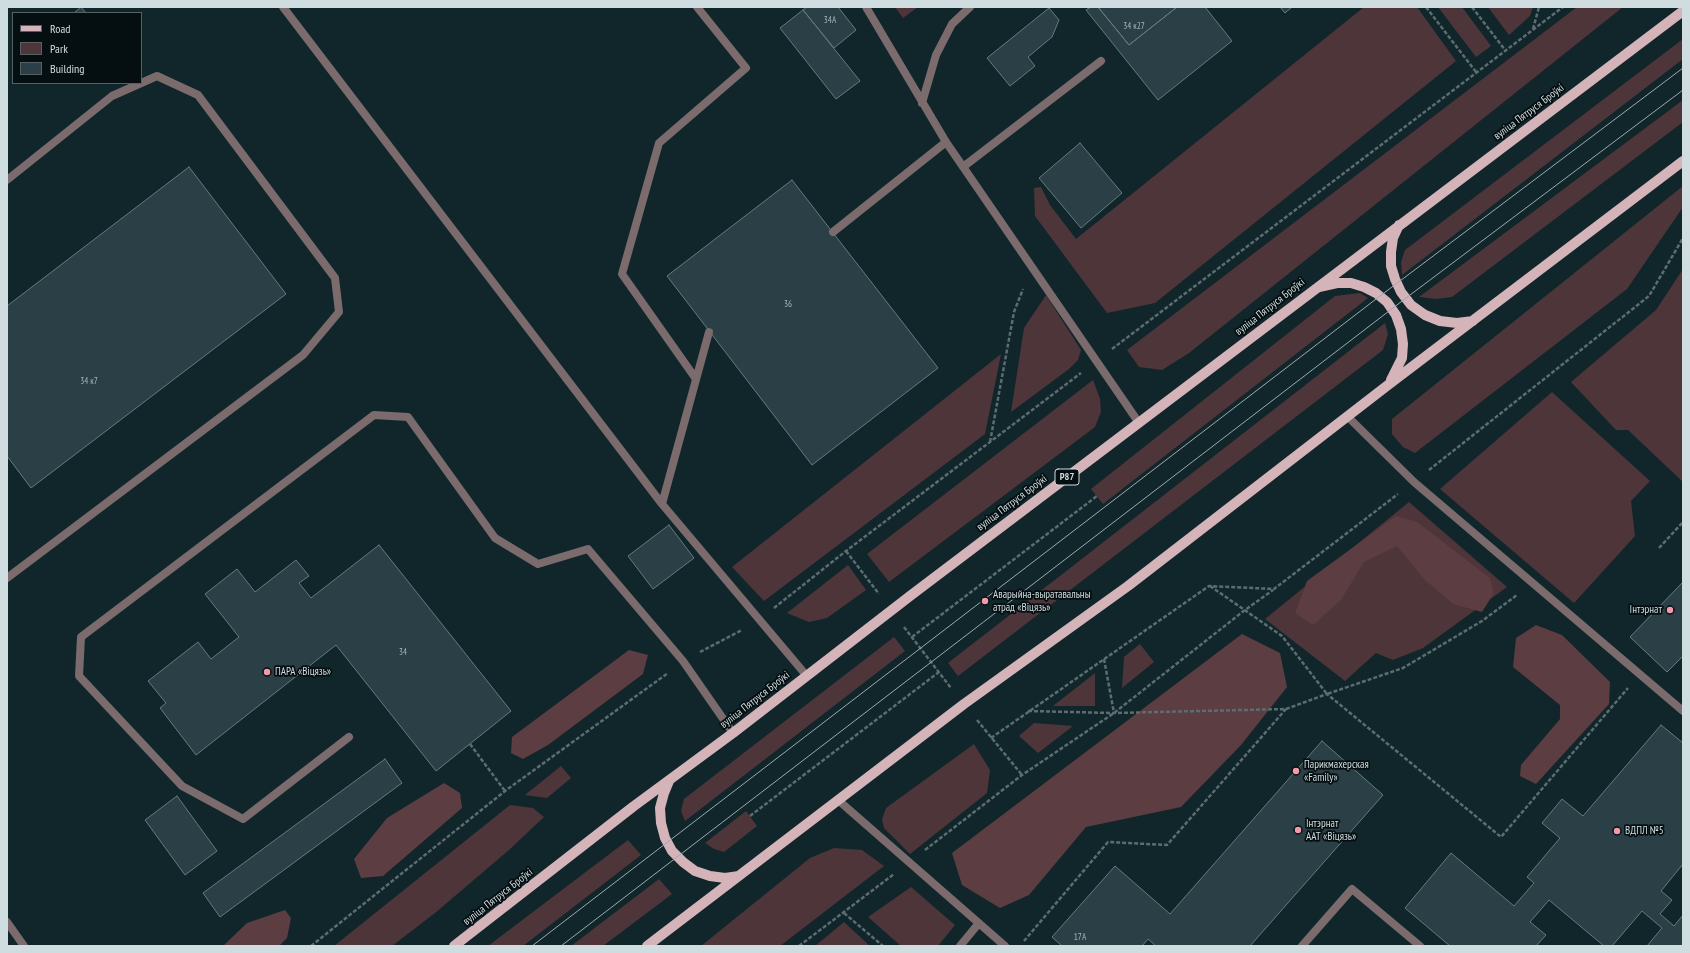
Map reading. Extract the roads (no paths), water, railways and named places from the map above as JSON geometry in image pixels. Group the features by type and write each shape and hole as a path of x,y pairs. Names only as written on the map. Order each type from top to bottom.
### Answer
{"main road":[{"name":"вуліца Пятруся Броўкі","path":"454,946 670,779 733,733 891,610 1683,11"},
{"path":"647,946 964,704 1128,586 1347,416 1683,161"},
{"path":"1399,225 1392,245 1391,266 1401,292 1411,305 1425,315 1440,321 1457,323 1473,321"},
{"path":"1310,292 1322,286 1336,283 1351,283 1376,293 1387,302 1396,315 1401,329 1403,344 1402,358 1388,385"},
{"path":"670,779 660,808 661,823 665,838 672,851 695,871 710,876 724,878 740,876"}],"lane":[{"path":"283,7 662,504 806,675"},
{"path":"696,379 622,274 659,143 746,68 697,7"},
{"path":"866,7 946,142 1139,423"},
{"path":"922,103 936,55 952,24 970,7"},
{"path":"963,167 1101,62"},
{"path":"7,578 303,355 339,312 335,278 198,95 157,76 142,83"},
{"path":"7,180 112,96 139,84"},
{"path":"833,232 946,142"},
{"path":"662,504 709,332"},
{"path":"349,737 243,819 182,786 79,676 80,637 374,415 408,417 495,538 538,564 588,549 683,661 733,733"},
{"path":"1347,416 1414,482 1683,711"},
{"path":"838,800 1005,946"},
{"path":"1302,946 1352,889 1420,946"},
{"path":"7,922 24,946"},
{"path":"960,946 979,923"}],"tram line":[{"path":"532,946 1380,296 1683,68"},
{"path":"561,946 1406,298 1683,90"}],"place":[{"name":"Аварыйна-выратавальны атрад «Віцязь»","path":"985,601"},
{"name":"Інтэрнат","path":"1670,610"},
{"name":"ПАРА «Віцязь»","path":"267,672"},
{"name":"Парикмахерская «Family»","path":"1296,771"},
{"name":"Інтэрнат ААТ «Віцязь»","path":"1298,830"},
{"name":"ВДПЛ №5","path":"1617,831"}]}
